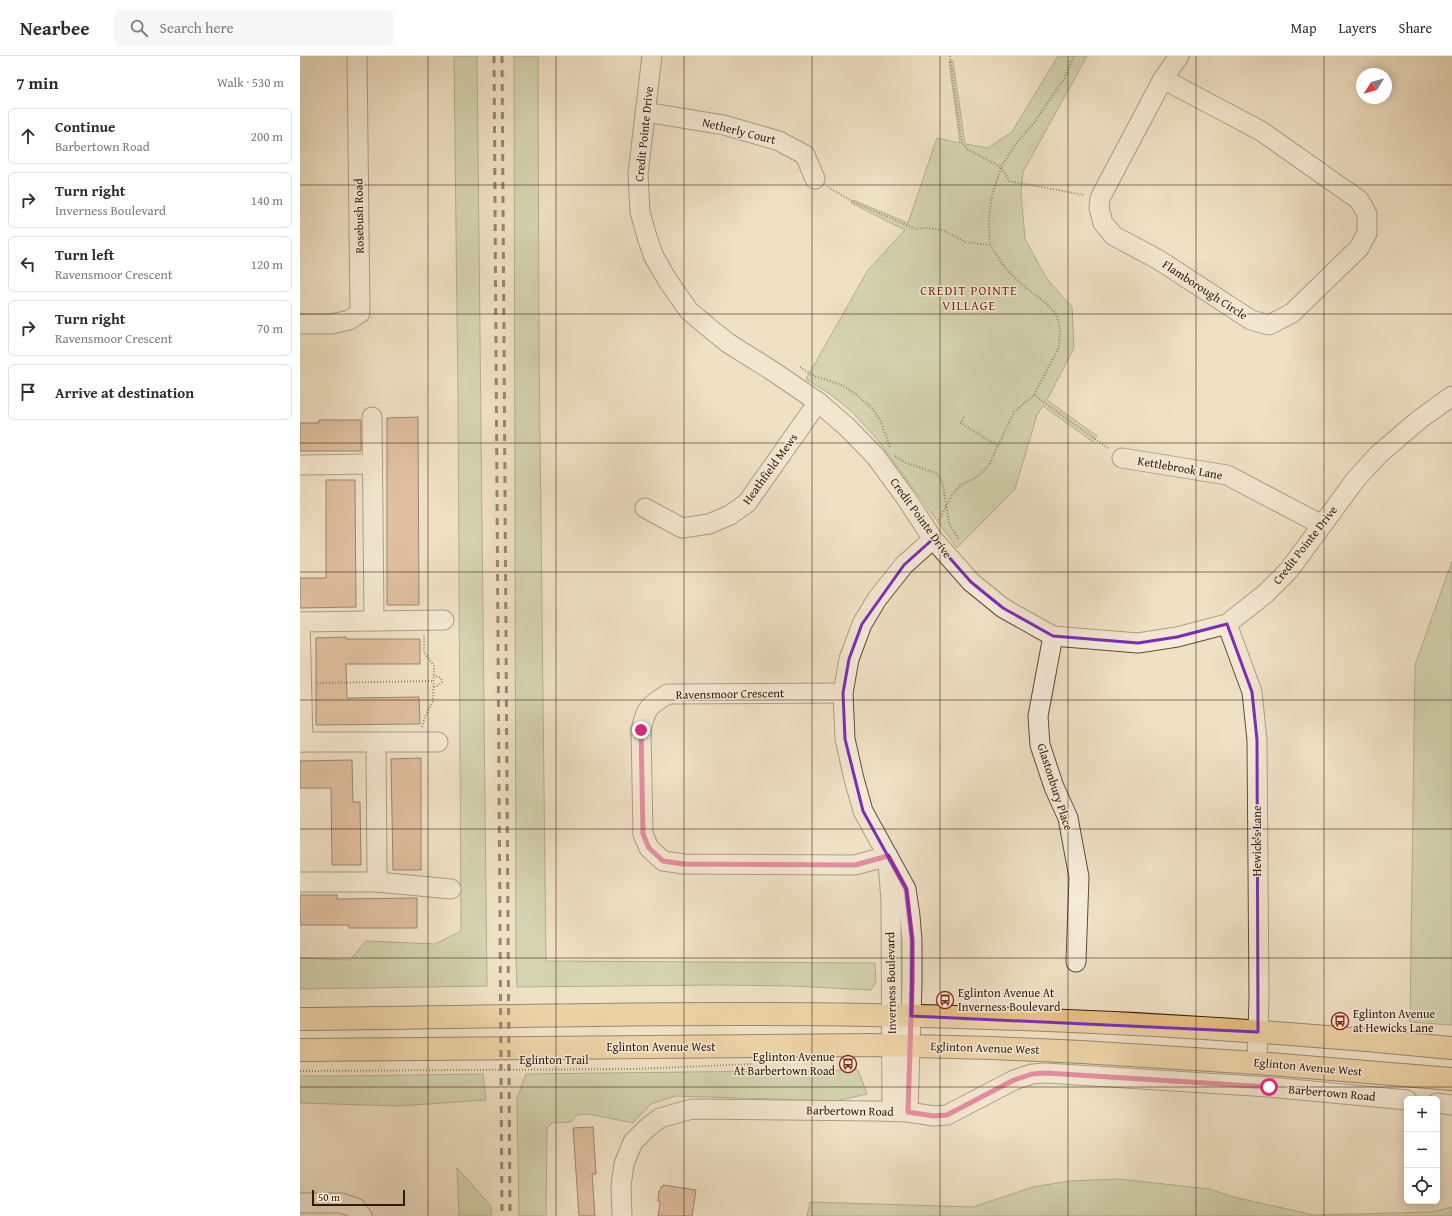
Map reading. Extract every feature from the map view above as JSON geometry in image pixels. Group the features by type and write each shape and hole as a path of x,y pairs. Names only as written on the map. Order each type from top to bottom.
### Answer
{"main road":[{"path":"300,1019 747,1014 1008,1018 1258,1032 1452,1048"},
{"name":"Eglinton Avenue West","path":"300,1050 901,1046 1074,1052 1257,1063 1452,1079"}],"street":[{"name":"Rosebush Road","path":"300,324 332,324 349,320 360,313 357,56"},
{"name":"Credit Pointe Drive","path":"652,56 638,174 640,212 654,257 668,281 689,311 713,331 728,343 818,402 848,428 876,457 906,498 935,532 971,582 1003,608 1053,636 1138,643 1177,637 1227,624 1265,594 1289,570 1356,479 1379,454 1420,419 1452,396"},
{"path":"1100,198 1163,79 1179,56"},
{"name":"Flamborough Circle","path":"1100,198 1099,208 1103,223 1114,236 1160,260 1251,320 1269,325 1292,313 1359,248 1367,233 1367,214 1359,200 1261,131 1163,79"},
{"name":"Netherly Court","path":"645,112 724,125 778,141 805,156 815,179"},
{"name":"Heathfield Mews","path":"645,508 682,528 709,524 730,516 747,503 818,402"},
{"path":"372,417 374,621"},
{"name":"Kettlebrook Lane","path":"1122,458 1227,475 1322,525"},
{"path":"300,465 373,464"},
{"name":"Inverness Boulevard","path":"900,1111 901,1016 888,856 863,811 854,779 844,739 844,692 849,659 862,624 877,600 904,565 935,532"},
{"path":"438,742 301,742 302,684 300,622 444,620"},
{"name":"Hewick's Lane","path":"1227,624 1252,692 1257,740 1257,1063"},
{"name":"Glastonbury Place","path":"1053,636 1038,723 1040,744 1054,787 1068,818 1079,877 1076,962"},
{"name":"Ravensmoor Crescent","path":"844,692 668,694 653,703 645,713 641,730 643,834 649,848 663,861 684,864 855,865 888,856"},
{"path":"376,742 377,882"},
{"path":"300,882 377,882 450,889"},
{"name":"Barbertown Road","path":"622,1216 621,1186 624,1164 633,1142 660,1118 692,1109 900,1111 934,1116 947,1115 1014,1080 1032,1074 1046,1073 1269,1087 1404,1100"},
{"path":"1440,1103 1452,1105"},
{"path":"300,1203 341,1203 356,1208 362,1216"}],"path":[{"path":"950,56 962,143 967,149 1001,167 1009,181 1100,198"},
{"path":"935,532 952,495 962,484 977,477 989,465 1014,412 1034,395 1059,348 1060,327 1056,314 1045,302 1027,290 1006,269 990,245 989,220 991,199 1001,167 1017,142 1033,124 1064,79 1074,56"},
{"path":"815,179 853,202 916,229 928,228 942,230 966,242 990,245"},
{"path":"800,367 814,376 842,385 857,395 872,408 881,422 889,447 894,456 904,462 936,473 943,485 949,523 959,540"},
{"path":"1034,395 1122,458"},
{"path":"964,417 960,423 998,446"},
{"path":"418,742 425,716 433,702 434,687 434,666 424,652 425,621"},
{"path":"434,675 441,678 442,682 434,687"},
{"path":"302,684 434,681"},
{"name":"Eglinton Trail","path":"300,1071 633,1069 754,1064"}],"highlighted area":[{"path":"933,539 971,582 1003,608 1053,636 1138,643 1177,637 1227,624 1252,692 1257,740 1258,1032 911,1016 912,940 906,889 863,811 845,739 843,693 849,659 862,624 904,565"}],"green space":[{"path":"454,56 477,56 487,986 300,989 300,958 350,960 366,941 435,944 461,931 458,401"},
{"path":"514,56 538,56 539,347 546,961 875,963 876,982 871,990 792,986 716,985 517,987"},
{"path":"1058,56 1087,56 1023,172 1021,193 1025,239 1047,279 1072,307 1074,348 1047,400 1097,436 1093,442 1043,406 1037,415 1015,489 957,548 877,439 851,411 830,394 806,379 868,270 905,230 851,203 853,200 908,223 937,138 960,143 949,61 953,61 965,144 988,148 1012,132"},
{"path":"1452,561 1452,1025 1410,1022 1415,665"},
{"path":"858,1070 867,1094 836,1101 675,1096 651,1104 633,1123 588,1114 577,1115 571,1122 552,1123 547,1128 546,1216 519,1216 517,1098 526,1074"},
{"path":"483,1074 486,1100 399,1106 300,1103 300,1076"},
{"path":"457,1168 491,1206 491,1216 459,1216"},
{"path":"1119,1179 1209,1189 1233,1197 1314,1215 1432,1212 1452,1207 1452,1216 807,1216 810,1202 973,1207 1033,1187 1070,1181"}],"building":[{"path":"418,417 419,605 387,605 387,418"},
{"path":"319,420 361,420 361,451 300,451 300,423 319,423"},
{"path":"326,480 355,480 356,607 300,608 300,578 326,578"},
{"path":"346,637 346,639 420,639 420,664 346,664 347,698 419,697 420,724 316,725 316,638"},
{"path":"421,758 421,870 393,870 391,759"},
{"path":"352,760 353,802 360,802 361,865 332,865 331,788 300,788 300,761"},
{"path":"300,895 337,895 337,899 417,898 417,928 349,928 349,925 300,925"},
{"path":"593,1127 596,1174 592,1174 595,1216 579,1216 573,1128"},
{"path":"663,1185 696,1190 692,1216 658,1216 660,1204 660,1201 658,1201 659,1191"}],"railway":[{"path":"494,56 502,1216"},
{"path":"502,56 510,1216"}],"place":[{"name":"Eglinton Avenue At Inverness Boulevard","path":"945,1000"},
{"name":"Eglinton Avenue at Hewicks Lane","path":"1340,1021"},
{"name":"Eglinton Avenue At Barbertown Road","path":"848,1064"}],"district":[{"name":"CREDIT POINTE VILLAGE","path":"969,298"}],"route":[{"path":"641,730 643,834 649,848 663,861 684,864 855,865 888,856 906,889 912,940 908,1112 934,1116 947,1115 1014,1080 1032,1074 1046,1073 1269,1087"}]}
